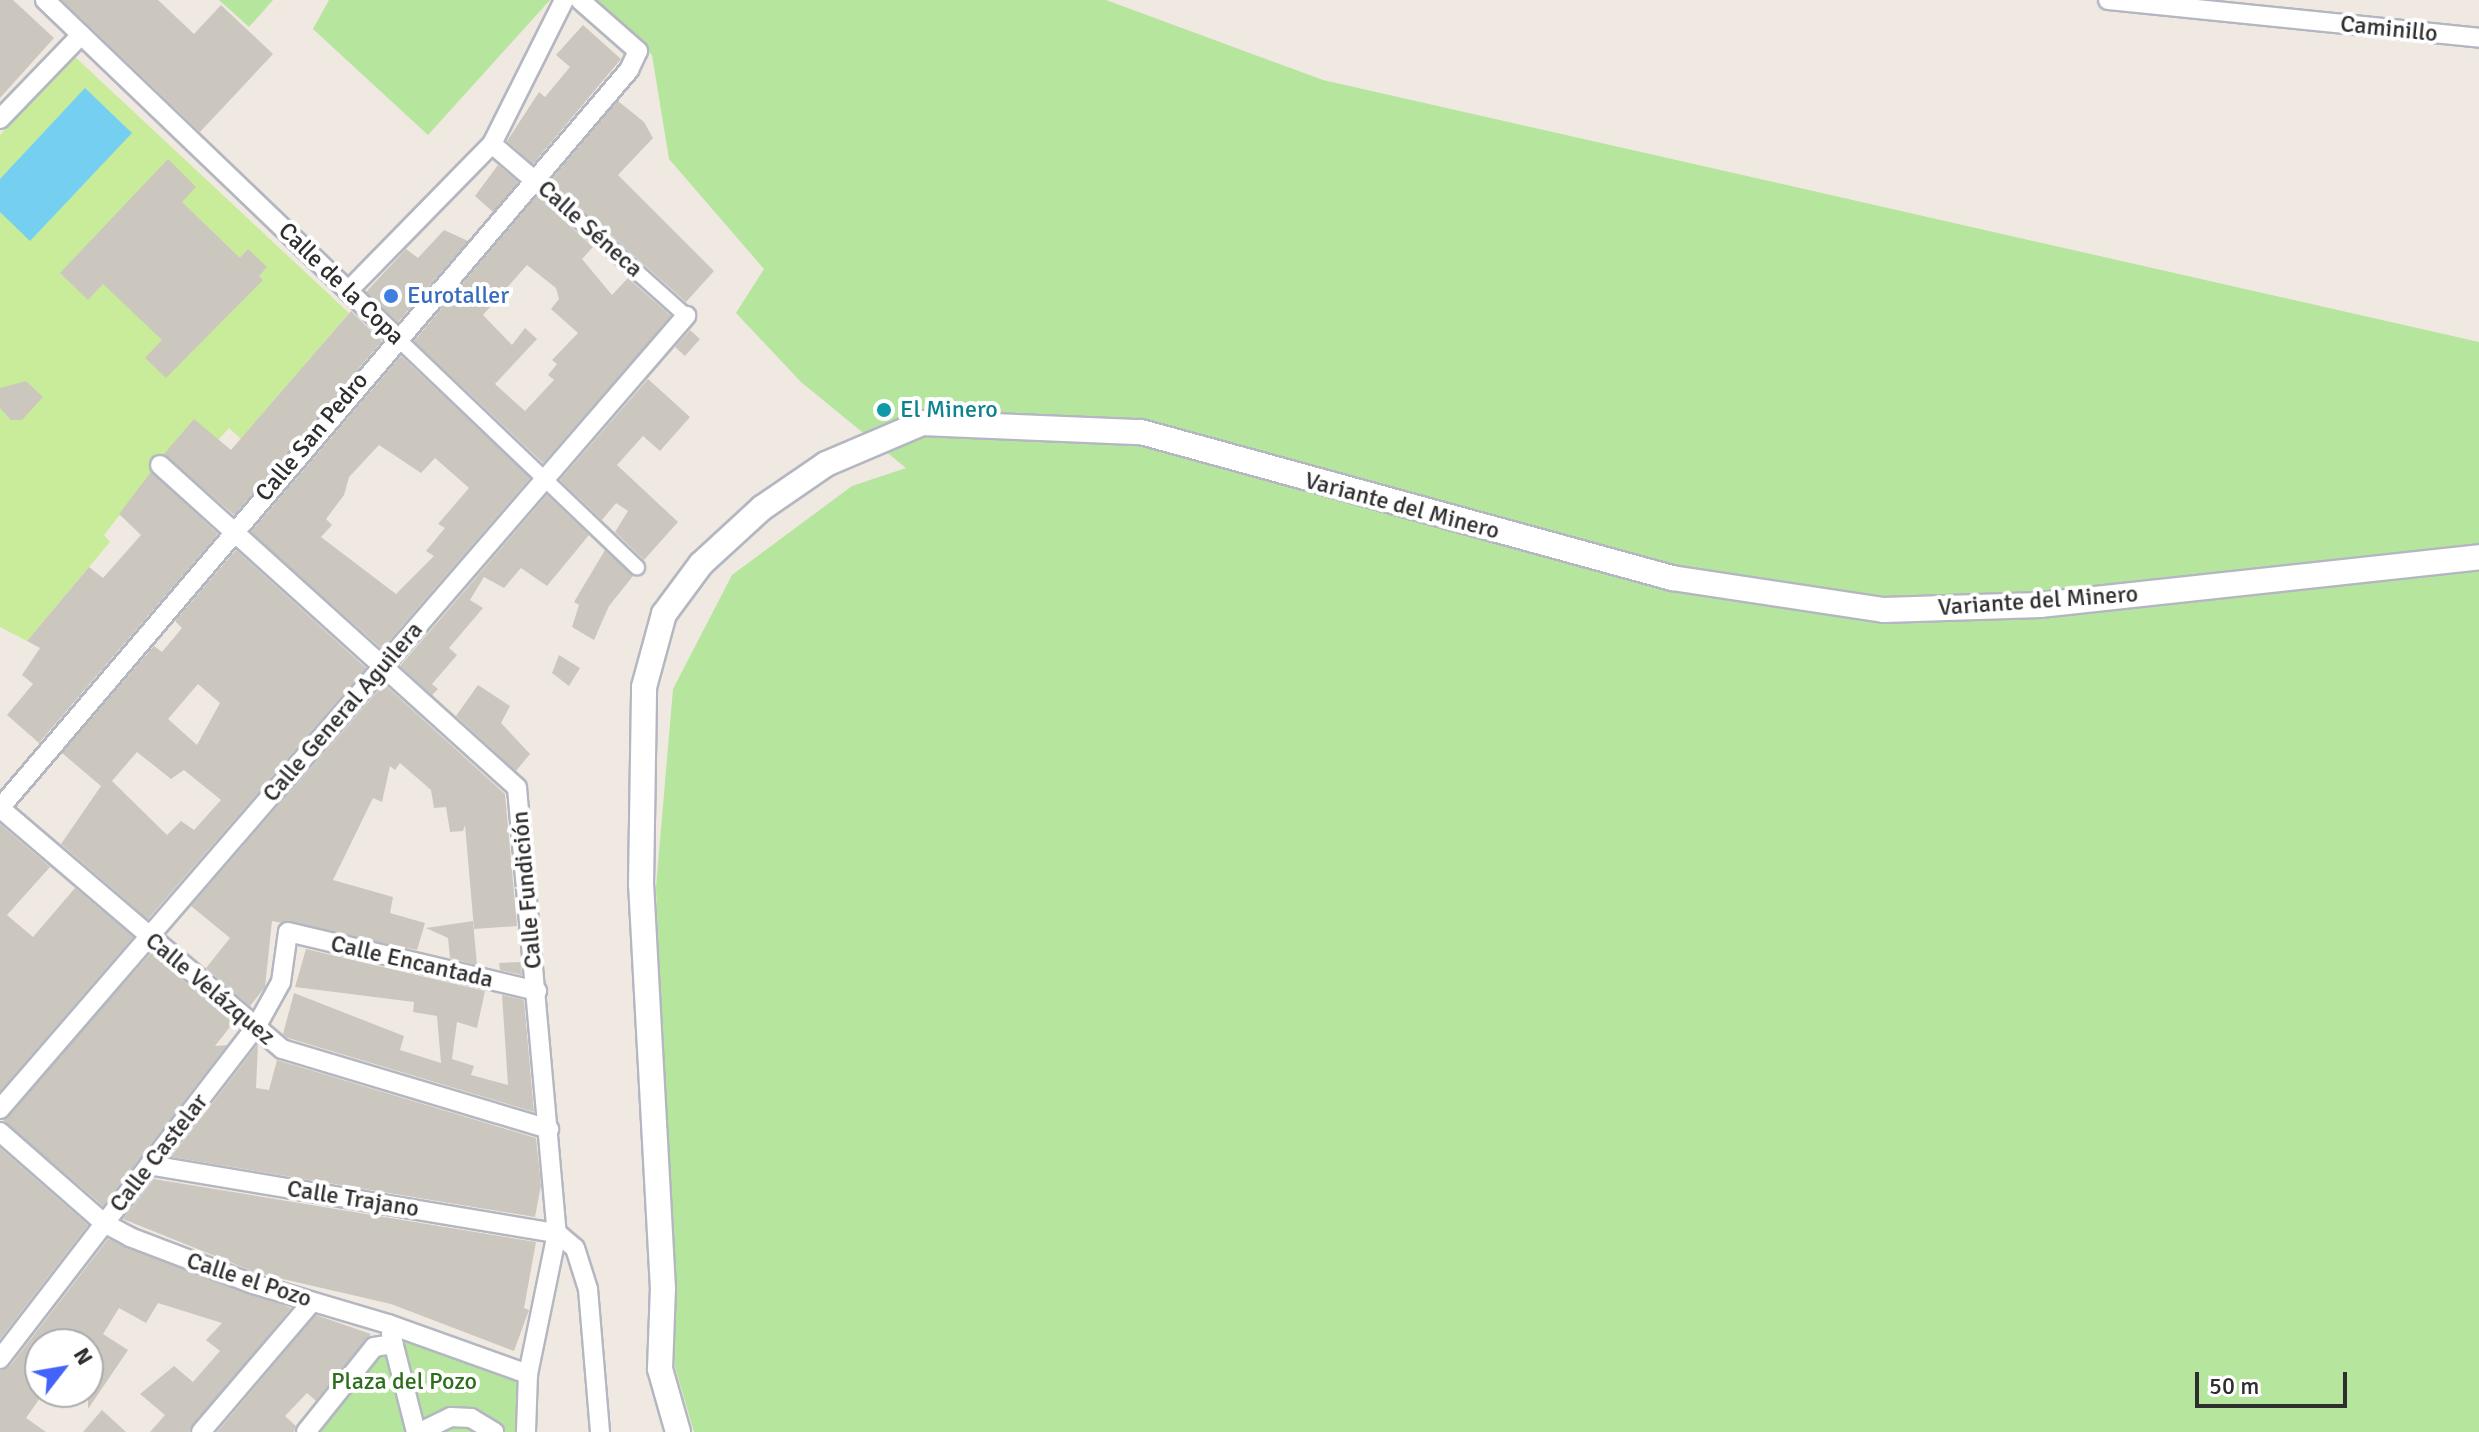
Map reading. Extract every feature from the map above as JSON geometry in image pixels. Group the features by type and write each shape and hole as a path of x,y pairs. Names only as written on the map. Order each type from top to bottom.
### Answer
{"street":[{"name":"Calle de la Copa","path":"45,0 637,567"},
{"path":"348,291 492,144 564,0"},
{"name":"Calle San Pedro","path":"0,808 233,530 629,70 638,51 580,0"},
{"name":"Caminillo","path":"2108,0 2479,38"},
{"path":"0,119 81,35"},
{"name":"Calle Séneca","path":"492,144 686,316"},
{"name":"Calle General Aguilera","path":"0,1109 686,316"},
{"name":"Variante del Minero","path":"678,1432 660,1369 663,1289 641,885 644,687 664,614 701,564 762,508 826,464 922,423 1141,432 1672,578 1884,610 2040,605 2479,557"},
{"name":"Calle Fundición","path":"160,465 517,788 557,1233 528,1374 526,1432"},
{"name":"Calle Velázquez","path":"0,808 282,1049 549,1129"},
{"name":"Calle Encantada","path":"288,932 537,991"},
{"name":"Calle Castelar","path":"0,1359 256,1027 281,982 288,932"},
{"name":"Calle el Pozo","path":"0,1132 104,1223 183,1259 388,1324 528,1374"},
{"name":"Calle Trajano","path":"149,1165 557,1233"},
{"path":"557,1233 575,1248 588,1289 600,1432"},
{"path":"201,1432 312,1302"},
{"path":"388,1324 418,1432 451,1417 471,1418 494,1432"},
{"path":"306,1432 374,1347 394,1344"}],"green space":[{"path":"219,0 273,0 249,27"},
{"path":"329,0 550,0 428,135 313,29"},
{"path":"591,0 1106,0 1323,80 2479,342 2479,1432 694,1432 675,1367 656,887 673,689 732,575 852,486 906,468 801,382 736,313 764,269 669,159 652,55"},
{"path":"73,55 349,313 241,439 229,428 218,440 194,420 104,535 110,542 27,641 0,627 0,135"},
{"name":"Plaza del Pozo","path":"388,1324 528,1374 519,1432 304,1432"}],"water":[{"path":"85,88 132,133 30,241 0,212 0,179"}],"building":[{"path":"0,0 13,0 54,38 0,98"},
{"path":"62,0 158,0 194,34 221,5 273,54 200,132"},
{"path":"583,25 621,59 533,164 507,141 539,92 545,97 570,67 556,55"},
{"path":"618,101 644,122 653,138 618,175 714,271 686,302 550,181"},
{"path":"168,159 196,187 182,202 240,258 248,249 267,267 259,276 263,280 166,378 145,358 162,340 103,284 88,300 60,273"},
{"path":"498,165 518,182 493,212 475,196"},
{"path":"537,196 593,247 582,259 612,295 628,278 671,316 543,463 414,341","holes":["527,265 556,288 559,299 551,309 578,333 552,360 557,364 548,375 554,380 525,411 495,384 537,339 525,328 512,345 483,315"]},
{"path":"444,230 468,241 398,322 366,292 406,249 418,258"},
{"path":"351,311 382,341 234,515 164,454 194,419 231,450"},
{"path":"690,330 700,339 685,356 675,347"},
{"path":"401,356 530,478 382,649 251,532","holes":["379,445 421,473 435,458 469,488 438,524 445,528 426,551 434,556 396,594 321,537 332,525 326,519 344,495 349,477"]},
{"path":"648,379 690,417 660,451 643,436 617,465 678,522 644,560 615,532 628,511 616,503 602,520 560,480"},
{"path":"26,381 43,397 22,420 11,420 0,408 0,388"},
{"path":"151,472 218,534 39,743 7,715 33,684 22,675 40,648 27,641 89,567 103,578 141,535 119,514"},
{"path":"547,495 589,535 547,586 521,568 504,588 484,577 470,600 483,608 449,648 457,655 432,684 438,689 432,695 400,666"},
{"path":"236,550 366,668 148,919 61,844 101,786 62,753 154,646 162,652 182,628 175,621","holes":["198,684 220,703 197,745 168,719","137,752 171,779 184,770 221,800 194,830 181,821 167,835 112,781"]},
{"path":"605,550 633,576 609,606 594,640 572,627 579,605 574,602"},
{"path":"559,655 580,668 569,686 552,673"},
{"path":"384,684 505,794 517,926 474,929 465,825 463,831 450,832 446,807 434,808 431,790 400,763 395,770 390,766 382,802 373,798 333,880 393,897 390,913 425,923 417,950 272,921 265,987 250,1006 206,968 230,938 191,906"},
{"path":"478,685 510,706 501,723 530,754 516,771 456,716"},
{"path":"0,824 50,867 7,915 33,937 75,888 133,937 0,1091"},
{"path":"473,921 477,965 450,958 448,938 426,928"},
{"path":"306,949 485,991 477,1028 457,1022 452,1059 474,1066 471,1075 508,1085 502,995 524,1000 534,1112 288,1038 283,1034 294,993 404,1036 400,1050 441,1063 437,1016 413,1012 414,1002 295,987"},
{"path":"151,953 233,1023 215,1046 227,1045 103,1206 3,1120"},
{"path":"521,962 522,975 500,970 499,963"},
{"path":"258,1044 256,1088 269,1090 277,1060 536,1138 541,1185 535,1217 171,1157"},
{"path":"0,1148 88,1225 0,1339"},
{"path":"154,1179 536,1242 524,1308 529,1310 514,1351 391,1304 257,1273 123,1219"},
{"path":"108,1239 291,1308 189,1432 150,1432 165,1415 140,1394 174,1366 193,1382 220,1351 206,1340 222,1323 158,1303 146,1323 119,1308 104,1332 104,1328 39,1328"},
{"path":"316,1315 371,1334 316,1401 307,1393 285,1416 296,1426 294,1432 217,1432"},
{"path":"104,1335 128,1350 104,1385"},
{"path":"24,1348 24,1408 33,1408 26,1418 46,1432 0,1432 0,1371 10,1366"},
{"path":"102,1410 126,1432 83,1432"}],"place":[{"name":"Eurotaller","path":"391,296"},
{"name":"El Minero","path":"884,410"}]}
